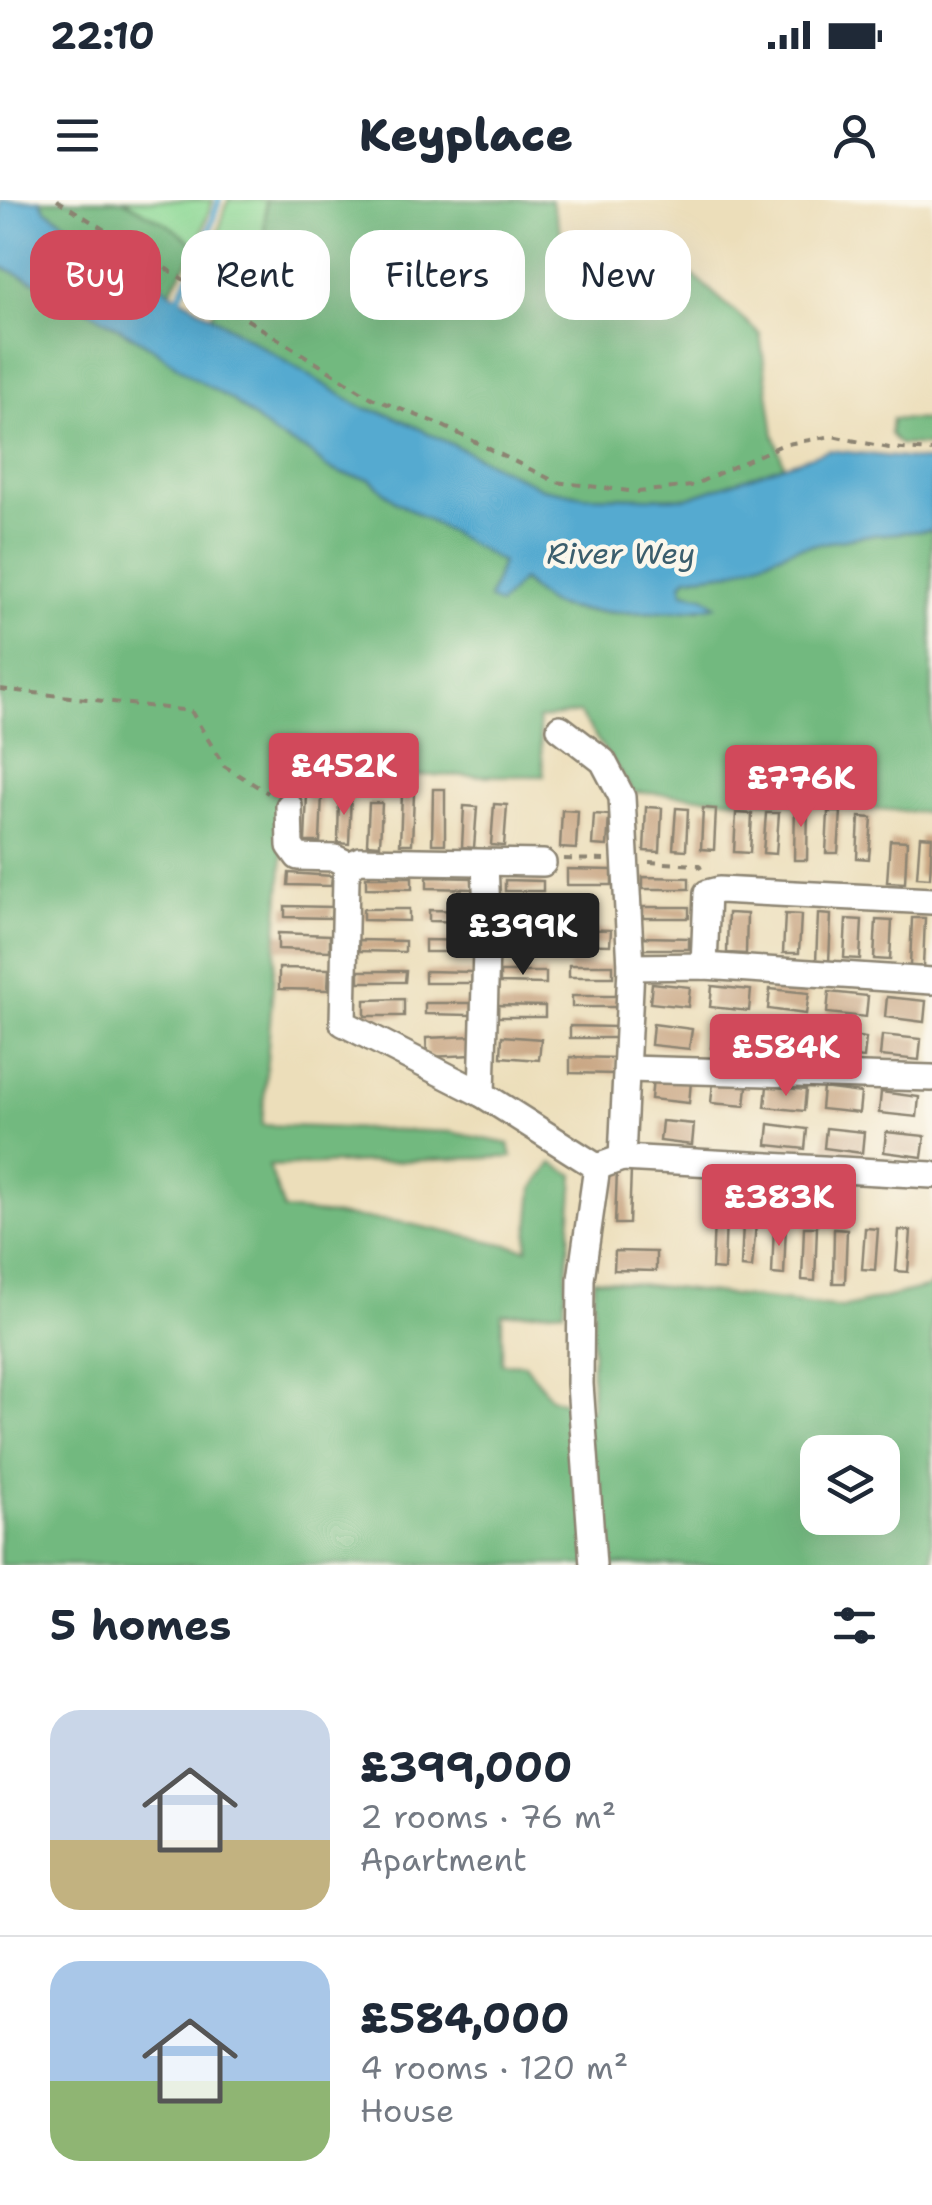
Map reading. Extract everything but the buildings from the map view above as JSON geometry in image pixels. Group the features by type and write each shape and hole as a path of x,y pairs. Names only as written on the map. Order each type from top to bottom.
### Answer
{"lane":[{"path":"560,728 603,761 622,797 631,966 622,1158"},
{"path":"289,806 290,846 298,857 335,858 350,866"},
{"path":"543,864 360,860 350,866 346,877 344,1023 482,1094 597,1167"},
{"path":"482,1094 487,911 484,864"},
{"path":"704,966 707,893 719,890 932,902"},
{"path":"631,966 704,966 932,981"},
{"path":"628,1069 932,1078"},
{"path":"597,1167 622,1158 932,1175"},
{"path":"592,1565 580,1384 582,1279 597,1167"}],"path":[{"path":"56,200 372,398 440,424 556,482 638,492 691,486 782,445 832,436 890,448 932,451"},
{"path":"0,688 191,712 224,766 289,806"},
{"path":"543,864 550,858 700,865 707,893"}],"green space":[{"path":"40,200 123,200 181,234 181,273 170,291 161,285 161,230 77,230 45,209"},
{"path":"123,200 213,200 203,230 181,230 181,234"},
{"path":"228,200 266,200 264,230 219,230"},
{"path":"266,200 551,200 560,230 545,230 545,320 691,320 693,275 760,334 774,435 784,465 687,498 584,496 542,488 391,415 363,408 218,320 330,320 330,230 264,230"},
{"path":"0,266 30,279 30,320 105,320 232,400 276,436 308,451 326,467 370,479 395,501 502,562 489,599 521,580 548,602 586,611 700,609 704,596 683,592 682,583 687,577 732,572 795,548 861,536 932,530 932,813 633,792 579,713 538,719 544,776 304,775 288,789 262,1125 451,1132 509,1144 512,1157 269,1166 284,1210 400,1222 527,1249 533,1189 552,1163 574,1175 564,1310 502,1314 502,1363 525,1364 550,1397 591,1411 594,1279 842,1308 932,1284 932,1565 0,1565"},
{"path":"892,419 932,420 932,446 899,444 890,434"}],"water":[{"name":"River Wey","path":"0,200 40,200 45,209 77,230 30,230 30,279 0,266"},
{"name":"River Wey","path":"161,285 181,298 181,320 218,320 363,408 391,415 542,488 584,496 687,498 829,450 932,461 932,530 861,536 795,548 732,572 687,577 682,583 683,592 704,596 716,605 700,608 634,612 568,608 548,602 522,580 499,605 489,599 502,562 395,501 370,479 326,467 153,348 105,320 161,320"}],"waterway":[{"path":"177,300 203,250 219,200"}]}
